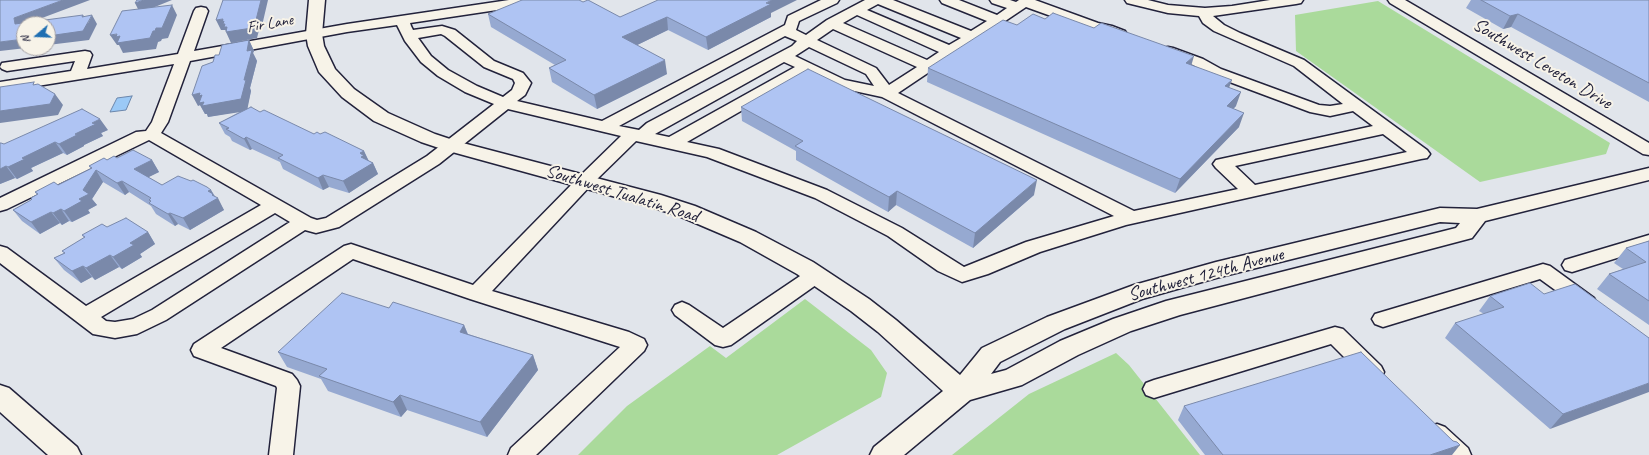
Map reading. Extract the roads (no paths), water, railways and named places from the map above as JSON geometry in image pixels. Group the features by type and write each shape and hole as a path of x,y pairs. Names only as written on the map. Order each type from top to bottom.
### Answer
{"main road":[{"name":"Southwest Tualatin Road","path":"317,0 314,34 316,46 328,72 348,93 361,104 381,117 403,128 452,146 659,202 718,223 777,252 816,275 860,305 887,326 961,392"},
{"name":"Southwest 124th Avenue","path":"884,455 961,392 991,355 1056,323 1134,293 1209,272 1440,215 1477,216 1649,174"},
{"path":"0,396 67,455"}],"street":[{"path":"406,28 536,0"},
{"path":"604,127 791,27 793,20 832,0"},
{"path":"476,294 585,181 637,136 784,56 808,41 832,23 875,0"},
{"path":"881,0 972,37"},
{"path":"947,0 998,20"},
{"path":"997,0 1023,3 1135,39"},
{"path":"1132,0 1168,9 1205,12 1232,10 1296,0"},
{"name":"Southwest Leveton Drive","path":"1395,0 1649,150"},
{"path":"887,93 1023,3"},
{"path":"856,10 950,51"},
{"path":"152,135 160,122 201,11"},
{"path":"406,28 426,59 443,73 471,89 504,103 713,153 821,194 895,232 945,266 962,275 981,269 1033,247 1132,218 1421,154 1299,63 1219,28 1208,20 1205,12"},
{"path":"832,23 928,66"},
{"name":"Fir Lane","path":"0,87 314,34 406,28"},
{"path":"0,205 142,136 152,135 304,222 316,227 332,223 452,146 519,92 524,83 518,76 490,64 450,33 442,30 406,28"},
{"path":"785,30 871,71 887,93"},
{"path":"1156,47 1198,62 1216,72 1316,109 1330,111 1356,106"},
{"path":"2,70 85,55 77,74"},
{"path":"784,56 840,84 887,93 1132,218"},
{"path":"672,143 807,67"},
{"path":"706,72 731,85"},
{"path":"1252,192 1222,164 1386,128"},
{"path":"85,316 274,205"},
{"path":"0,253 101,328 115,330 137,326 159,315 304,222"},
{"path":"1572,265 1649,241"},
{"path":"281,455 289,386 284,380 202,350 351,251 476,294 621,338 636,345 520,455"},
{"path":"1383,319 1543,271 1599,312"},
{"path":"682,310 723,339 816,275"},
{"path":"1154,389 1335,335 1386,384"},
{"path":"1425,422 1459,455"}],"water":[{"path":"132,96 126,110 110,112 117,98"}]}
